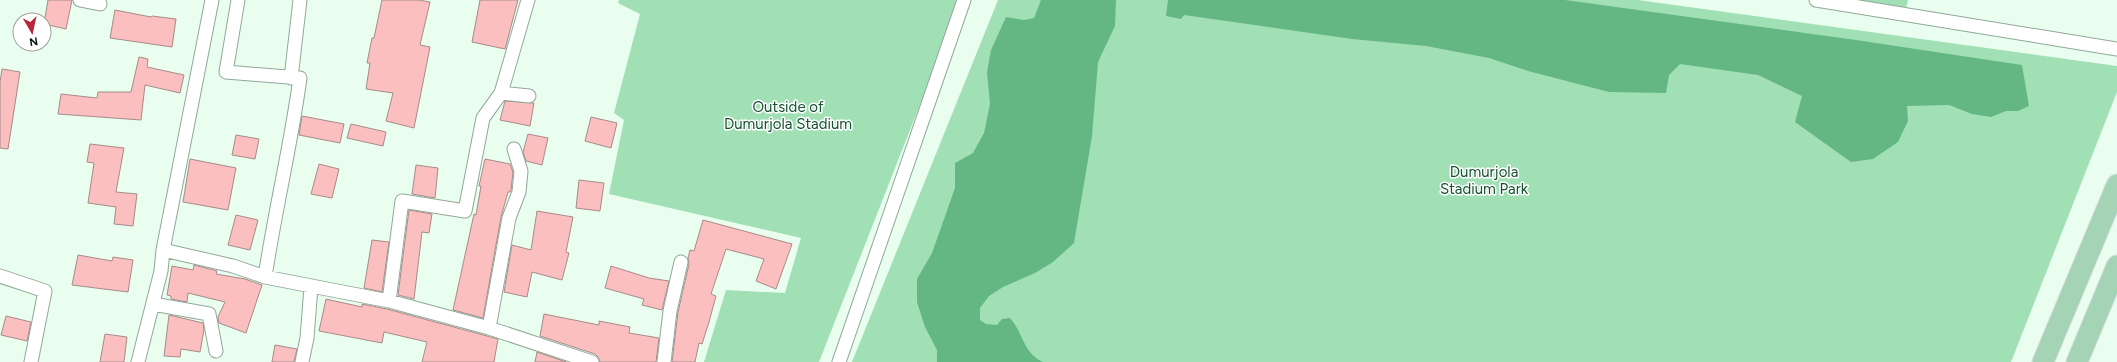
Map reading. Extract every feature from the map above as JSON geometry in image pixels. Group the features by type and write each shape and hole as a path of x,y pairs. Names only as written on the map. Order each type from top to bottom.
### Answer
{"main road":[{"path":"2042,362 2117,185"},
{"path":"2077,362 2117,266"}],"street":[{"path":"80,0 100,4"},
{"path":"138,362 152,304 162,271 164,250 212,0"},
{"path":"238,0 226,72 300,78 294,129 274,220 265,277"},
{"path":"291,78 300,0"},
{"path":"388,301 402,201 465,211 483,118 501,93 528,0"},
{"path":"839,362 964,0"},
{"path":"1816,0 2117,49"},
{"path":"501,93 529,96"},
{"path":"489,328 509,218 519,192 521,171 514,149"},
{"path":"164,250 233,266 265,277 388,301 489,328 592,362"},
{"path":"664,362 670,311 681,262"},
{"path":"0,276 45,291 31,362"},
{"path":"302,362 307,338 311,287"},
{"path":"152,304 209,314 216,351"}],"green space":[{"name":"Outside of Dumurjola Stadium","path":"619,0 961,0 819,362 704,362 726,290 785,293 801,238 609,194 624,120 614,113 640,14 618,3"},
{"name":"Dumurjola Stadium Park","path":"998,0 1638,0 2117,66 2117,92 2011,362 852,362"},
{"path":"1853,0 1908,0 1906,8"}],"shaded area":[{"path":"1041,0 1116,0 1115,26 1098,62 1092,136 1074,243 1053,262 1035,273 1003,287 989,296 980,308 980,320 986,324 997,325 1002,319 1010,318 1027,348 1036,358 1043,362 937,362 937,350 925,327 917,302 917,279 932,253 955,188 955,163 973,153 984,133 990,104 987,72 991,50 1006,17 1024,20 1034,18"},
{"path":"1168,0 1565,0 1856,40 2022,65 2029,106 2018,111 2006,111 1991,117 1972,114 1949,105 1907,106 1908,121 1898,142 1873,159 1851,162 1795,122 1802,96 1758,75 1680,64 1669,75 1666,93 1609,92 1528,71 1489,58 1426,46 1352,39 1184,15 1181,19 1166,16"}],"building":[{"path":"48,0 72,0 66,29 52,26 52,12 46,12"},
{"path":"382,0 419,0 430,2 420,45 430,47 414,128 386,121 393,93 366,89 370,63 367,63"},
{"path":"480,0 518,0 505,49 472,42"},
{"path":"115,10 151,17 176,19 172,47 110,38"},
{"path":"139,57 148,59 147,67 184,75 180,93 145,85 141,120 58,114 61,94 97,98 98,92 131,92"},
{"path":"2,69 20,72 8,149 0,148 0,82"},
{"path":"505,101 534,103 530,126 500,120"},
{"path":"302,116 344,124 340,143 299,135"},
{"path":"591,117 617,123 611,148 585,141"},
{"path":"351,124 386,132 383,146 347,138"},
{"path":"528,134 548,138 542,165 526,161 523,152"},
{"path":"236,135 259,139 255,159 232,155"},
{"path":"90,144 124,148 116,192 137,194 133,226 114,224 116,207 88,203 94,163 87,162"},
{"path":"190,159 236,168 228,210 183,202"},
{"path":"485,159 510,164 513,172 511,190 508,192 501,217 483,318 453,310 474,214 476,215 481,186 479,186"},
{"path":"319,164 339,169 332,198 311,194"},
{"path":"416,165 438,168 435,198 412,194"},
{"path":"579,180 604,183 600,211 576,208"},
{"path":"409,210 432,214 429,233 422,232 414,299 398,295"},
{"path":"537,211 573,217 566,252 569,253 562,280 532,272 527,297 504,292 512,245 531,250"},
{"path":"236,215 258,220 250,250 228,245"},
{"path":"703,220 792,244 776,289 756,281 764,259 726,249 711,294 716,296 709,322 702,344 699,343 695,362 672,362 678,312 689,264 688,258 690,250 694,251"},
{"path":"372,240 389,242 382,292 364,288"},
{"path":"78,255 112,261 113,257 133,260 128,292 72,285"},
{"path":"194,265 217,271 216,274 245,279 262,285 246,333 219,323 218,317 225,302 188,293 187,302 171,299 171,296 167,295 172,266 193,270"},
{"path":"611,266 649,278 669,281 662,310 642,305 644,299 605,288"},
{"path":"326,299 362,307 362,304 387,309 498,339 494,362 422,362 427,342 384,332 382,343 319,331"},
{"path":"544,314 599,325 599,321 630,327 629,333 659,338 656,362 600,362 595,354 540,336"},
{"path":"169,315 203,323 204,330 200,352 181,349 180,357 164,356"},
{"path":"6,316 31,322 27,341 1,335"},
{"path":"105,334 127,337 124,362 100,362"},
{"path":"275,345 297,349 294,362 272,362"},
{"path":"537,352 566,362 535,362"}]}
